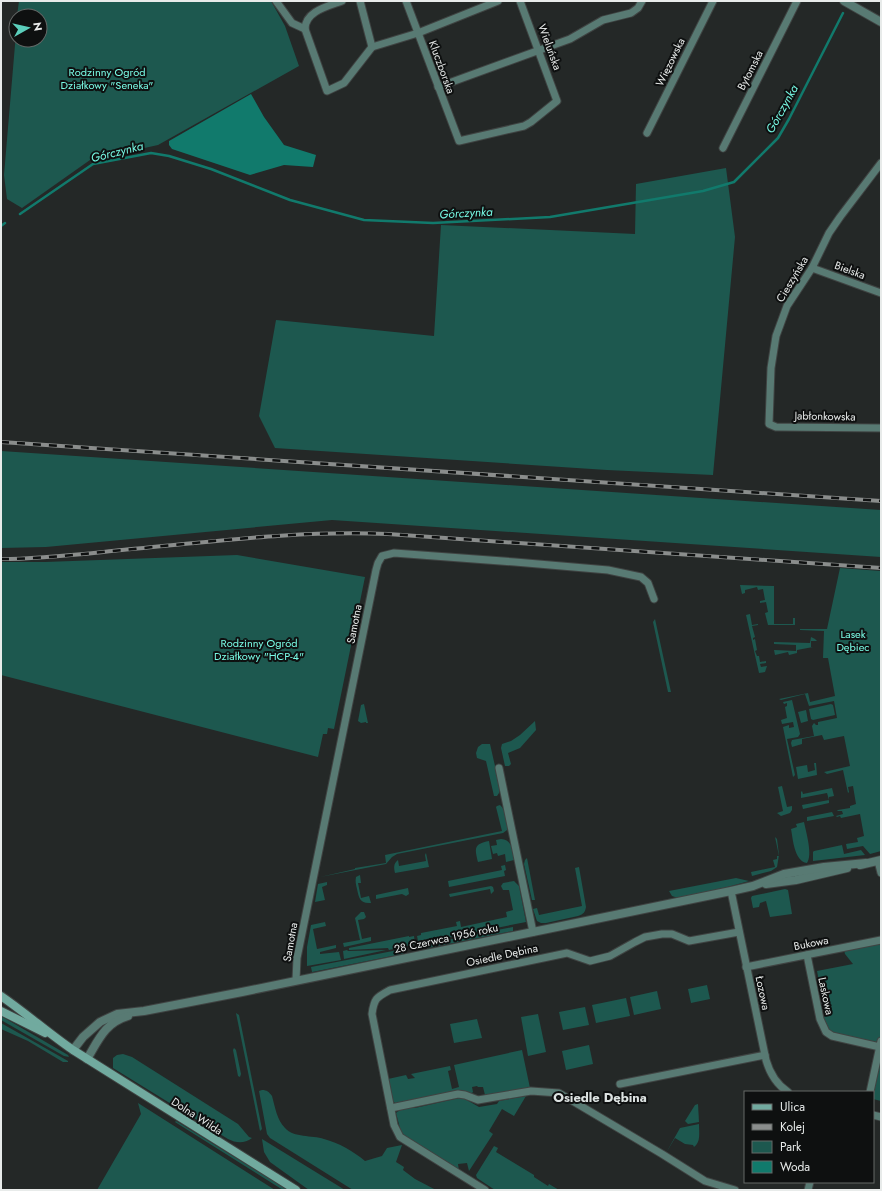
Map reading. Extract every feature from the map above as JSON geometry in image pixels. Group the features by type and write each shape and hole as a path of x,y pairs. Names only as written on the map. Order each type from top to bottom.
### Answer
{"main road":[{"path":"1,996 56,1038 87,1058"},
{"path":"1,1011 56,1038"},
{"name":"Dolna Wilda","path":"87,1058 296,1190"}],"street":[{"path":"276,1 292,23 304,28"},
{"path":"342,1 320,9 314,13 308,19 304,28 328,91 344,83 372,47 418,33 498,1"},
{"path":"360,1 372,47"},
{"name":"Kluczborska","path":"406,1 459,141"},
{"name":"Wieluńska","path":"459,141 524,126 558,101 520,1"},
{"path":"438,87 540,51 578,35 603,20 631,13 638,8 642,1"},
{"name":"Więzowska","path":"647,133 713,1"},
{"name":"Bytomska","path":"723,148 797,1"},
{"path":"844,1 881,22"},
{"name":"Cieszyńska","path":"769,424 771,368 776,336 787,306 812,268 829,234 840,217 881,164"},
{"name":"Bielska","path":"812,268 881,293"},
{"name":"Jabłonkowska","path":"769,424 776,427 881,428"},
{"name":"Samotna","path":"296,980 297,958 314,874 376,570 382,556 394,553 608,570 619,574 641,577 648,583 654,599"},
{"path":"499,768 533,932"},
{"path":"880,861 881,873"},
{"name":"28 Czerwca 1956 roku","path":"73,1050 83,1037 102,1021 117,1014 144,1011 731,892 753,886 784,874 824,867 880,861"},
{"name":"Łozowa","path":"731,892 765,1055 771,1074 776,1082 787,1091"},
{"name":"Osiedle Dębina","path":"485,1190 400,1137 394,1125 372,1014 378,996 390,990 567,953 590,961 610,956 645,937 672,934 689,941 739,932"},
{"name":"Bukowa","path":"746,967 881,940"},
{"name":"Laskowa","path":"807,955 820,1018 826,1032 832,1036 880,1044"},
{"name":"28 Czerwca 1956 roku","path":"87,1058 109,1026 124,1018 144,1011"},
{"path":"870,1091 880,1044"},
{"path":"620,1084 765,1055"},
{"path":"391,1108 458,1094 466,1095 478,1100 531,1091 559,1094 705,1181 735,1190"}],"green space":[{"name":"Rodzinny Ogród Działkowy \"Seneka\"","path":"19,1 271,1 285,26 299,66 158,145 90,160 22,208 7,199 4,175 15,48 48,48 48,8 18,8"},
{"path":"726,168 735,237 713,475 607,470 275,448 259,416 276,320 434,336 441,225 635,234 636,184"},
{"path":"1,451 881,510 881,557 332,520 46,547 1,548"},
{"name":"Rodzinny Ogród Działkowy \"HCP-4\"","path":"237,555 365,577 334,729 328,728 327,734 323,734 318,757 1,675 1,562 45,562"},
{"name":"Lasek Dębiec","path":"840,568 881,571 881,851 870,854 863,846 847,849 846,844 858,842 857,838 864,836 860,814 841,818 840,816 836,816 843,814 842,811 837,811 838,810 850,808 850,806 856,804 853,786 848,787 848,793 843,770 827,774 824,772 850,766 844,736 824,740 822,735 802,739 802,744 792,747 791,743 792,740 814,736 812,726 814,723 818,725 818,722 837,718 834,701 809,706 805,694 781,700 779,699 808,693 810,702 835,696 828,658 823,658 824,631 800,629 827,629"},
{"path":"740,585 774,586 774,624 793,624 793,618 795,618 795,625 768,625 765,613 768,612 766,602 760,603 760,601 765,600 763,589 758,590 757,587 745,590 745,593 742,594"},
{"path":"750,614 752,625 758,624 752,626 755,637 753,640 755,639 757,650 755,651 757,656 759,656 760,662 766,661 766,663 760,664 761,667 767,666 765,672 759,673 746,615"},
{"path":"655,619 671,692 668,692 653,622"},
{"path":"811,637 817,641 811,641 811,647 813,647 797,650 797,653 789,655 788,652 775,655 774,650 796,651 796,645 774,644 774,642 810,643"},
{"path":"792,700 800,734 798,737 787,739 795,775 793,777 783,727 789,725 789,728 794,727 793,722 782,724 781,720 787,718 785,707 787,706 787,703 784,704 783,702"},
{"path":"364,704 368,723 361,723 358,721 361,705"},
{"path":"831,704 833,705 835,715 813,720 811,719 809,709"},
{"path":"806,710 808,721 801,723 798,712"},
{"path":"535,721 536,730 520,748 508,753 511,764 509,766 505,766 501,748 502,744 511,741 520,735"},
{"path":"482,744 490,744 500,788 497,796 494,796 486,761 477,758 476,753 478,747"},
{"path":"814,763 816,763 817,775 798,779 796,767 807,765 808,772 815,770"},
{"path":"782,786 787,807 792,806 792,810 790,813 781,816 777,813 783,811 778,787"},
{"path":"832,788 834,796 829,797 829,800 827,793 801,798 801,792 802,791 803,794"},
{"path":"829,800 829,803 803,809 802,805"},
{"path":"500,805 504,810 507,820 507,830 503,833 397,854 386,864 320,877 355,868 386,863 385,855 502,831 496,807"},
{"path":"832,812 834,816 807,821 807,817"},
{"path":"804,822 809,849 809,859 807,863 799,858 797,854 791,829 797,827 796,824"},
{"path":"775,837 777,839 779,856"},
{"path":"501,839 508,841 510,844 514,860 506,862 505,854 498,856 497,853 493,854 491,846 497,845 496,840"},
{"path":"489,841 492,859 478,862 476,848 480,844"},
{"path":"842,845 844,854 861,850 865,855 813,861 814,851"},
{"path":"426,853 429,867 395,873 394,868 398,860 399,866 426,861"},
{"path":"777,856 779,856 777,867 771,871 752,876 751,872 775,867 773,860 777,859"},
{"path":"527,858 535,900 532,900 524,864"},
{"path":"505,865 505,876 449,887 448,881 502,870 501,866"},
{"path":"579,867 586,907 584,913 578,916 546,923 537,921 533,909 537,908 539,915 582,906 575,868"},
{"path":"360,875 361,883 358,883 361,898 369,896 371,903 364,902 359,898 356,886 356,877"},
{"path":"736,878 749,881 678,898 672,896 669,891"},
{"path":"514,881 519,886 526,922 436,940 435,938 418,941 417,936 421,935 421,933 457,926 456,922 460,921 461,927 507,917 506,912 513,910 509,890 503,890 501,886 503,883"},
{"path":"327,882 327,885 322,887 325,900 315,902 318,884"},
{"path":"491,886 493,887 494,891 491,894 490,889 450,897 449,894"},
{"path":"408,888 409,894 406,896 402,894 376,899 376,895"},
{"path":"785,889 788,890 792,914 770,917 766,901 760,903 759,907 753,908 752,896"},
{"path":"361,912 364,912 366,917 358,920 362,939 371,937 371,941 344,947 343,943 360,940 355,918"},
{"path":"325,922 326,926 313,929 317,949 336,945 336,948 320,952 320,954 339,952 341,960 307,966 307,947 311,925"},
{"path":"513,927 513,931 428,948 427,944"},
{"path":"414,936 415,944 389,950 388,948 349,950 349,948"},
{"path":"881,942 881,1033 879,1043 833,1033 828,1030 821,1018 826,1016 817,971 853,964 845,954 844,950"},
{"path":"403,949 404,953 402,954 312,972 311,967"},
{"path":"386,950 344,959 343,951"},
{"path":"707,985 710,999 691,1003 688,989"},
{"path":"657,991 661,1009 634,1015 630,997"},
{"path":"626,998 630,1016 596,1023 592,1005"},
{"path":"585,1007 589,1025 563,1030 559,1012"},
{"path":"236,1013 239,1015 262,1129 260,1131"},
{"path":"538,1014 546,1052 528,1056 521,1017"},
{"path":"1,1016 69,1057 64,1056 1,1020"},
{"path":"477,1019 482,1038 454,1043 450,1024"},
{"path":"1,1023 68,1062 63,1062 28,1041 1,1029"},
{"path":"589,1045 593,1064 566,1070 562,1051"},
{"path":"234,1048 236,1050 241,1074 240,1077 238,1076 233,1050"},
{"path":"522,1050 530,1088 485,1095 483,1087 477,1086 472,1087 473,1092 471,1094 397,1104 392,1101 388,1079 406,1075 408,1079 415,1078 411,1074 450,1066 451,1070 448,1071 452,1089 459,1087 454,1065"},
{"path":"123,1054 132,1057 238,1124 249,1137 252,1138 240,1142 228,1139 113,1068 113,1058 117,1055"},
{"path":"881,1058 881,1101 874,1099 873,1091"},
{"path":"265,1090 272,1096 280,1121 289,1131 298,1135 330,1141 351,1151 365,1161 382,1156 387,1148 402,1145 396,1162 404,1167 403,1170 415,1179 436,1190 353,1190 270,1138 267,1134 259,1091"},
{"path":"526,1096 514,1116 502,1109 489,1131 493,1134 469,1171 467,1163 458,1164 459,1171 407,1138 401,1132 396,1113 405,1108 415,1108 459,1098 465,1099 479,1107 497,1104 499,1101"},
{"path":"138,1103 275,1190 97,1190 141,1114"},
{"path":"698,1104 699,1122 688,1124 685,1121 695,1105"},
{"path":"176,1121 288,1190 283,1190 175,1122"},
{"path":"699,1124 699,1140 694,1147 693,1145 685,1144 675,1138 666,1153 680,1128"},
{"path":"262,1139 345,1190 309,1190 270,1162 264,1152"},
{"path":"494,1146 498,1148 496,1152 534,1175 534,1177 548,1186 549,1184 559,1190 495,1190 477,1178 476,1175"}],"water":[{"path":"251,94 264,117 284,145 316,155 313,167 284,165 250,175 172,149 169,145 169,141"}],"waterway":[{"name":"Górczynka","path":"20,214 93,164 151,153 169,156 211,169 290,200 364,220 433,223 550,217 703,191 734,182 778,138 843,13"},
{"name":"Górczynka","path":"1,226 5,223"}],"railway":[{"path":"1,442 881,501"},
{"path":"1,559 62,556 221,540 288,535 355,533 881,568"}],"district":[{"name":"Osiedle Dębina","path":"600,1097"}]}
